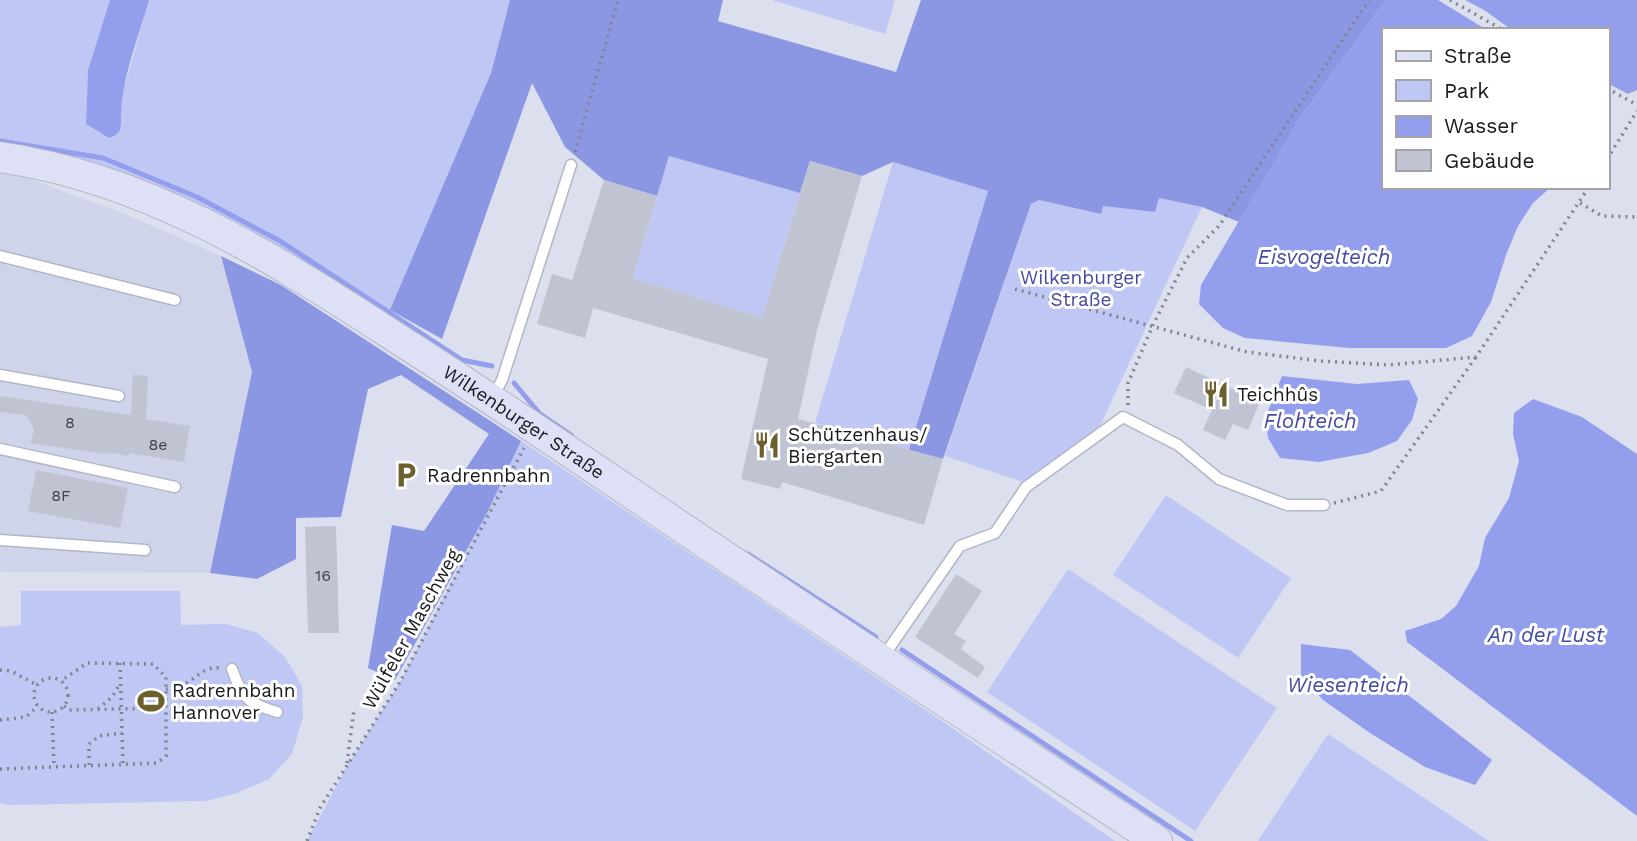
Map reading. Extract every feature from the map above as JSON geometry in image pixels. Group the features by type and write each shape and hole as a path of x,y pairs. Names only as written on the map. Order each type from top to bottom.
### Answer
{"main road":[{"name":"Wilkenburger Straße","path":"0,157 44,163 156,201 280,263 535,428 1157,841"}],"lane":[{"path":"492,400 502,380 571,164"},
{"path":"0,256 175,300"},
{"path":"0,375 119,396"},
{"path":"882,659 960,546 995,533 1026,487 1123,417 1178,445 1219,479 1287,505 1324,505"},
{"path":"0,449 175,487"},
{"path":"0,540 145,550"},
{"path":"232,669 239,690 251,704 277,712"}],"path":[{"path":"571,164 618,0"},
{"path":"1123,417 1129,402 1129,383 1153,325 1187,258 1219,226 1369,0"},
{"path":"1450,0 1499,28"},
{"path":"1609,89 1637,105"},
{"path":"1609,156 1637,111"},
{"path":"1324,505 1381,491 1476,357 1588,189"},
{"path":"1579,203 1602,216 1637,217"},
{"path":"1015,289 1247,352 1321,361 1388,365 1476,357"},
{"name":"Wülfeler Maschweg","path":"307,841 320,808 400,682 535,428"},
{"path":"0,769 157,763 166,756 166,677 153,664 87,663 61,681"},
{"path":"120,663 123,765"},
{"path":"166,689 182,686 212,667 232,669"},
{"path":"0,670 11,671 37,685"},
{"path":"50,678 61,681 68,691 64,706 52,712 43,710 34,696 37,685 50,678"},
{"path":"97,710 112,697 121,682"},
{"path":"0,720 26,717 38,706"},
{"path":"64,706 69,710 166,708"},
{"path":"347,766 354,710"},
{"path":"52,712 54,767"},
{"path":"89,766 89,744 99,736 122,733"}],"shaded area":[{"path":"510,0 723,0 718,21 896,72 921,0 1386,0 1300,118 1239,222 1202,207 1159,198 1155,212 1103,206 1101,214 1039,200 1031,204 943,459 909,450 988,191 893,162 862,176 810,161 800,193 669,156 657,196 604,180 565,147 532,83 442,339 390,310 491,73"},
{"path":"0,168 125,214 221,256 252,372 210,573 0,572"},
{"path":"221,256 281,285 521,441 486,515 395,680 368,668 392,525 424,531 489,434 401,375 368,389 341,517 296,518 296,559 257,579 210,573 252,372"}],"green space":[{"path":"0,0 110,0 88,70 86,124 109,138 121,128 121,99 149,0 510,0 491,73 390,310 379,326 280,263 0,157"},
{"path":"772,0 895,0 885,34"},
{"path":"669,156 800,193 762,318 633,278"},
{"path":"893,162 988,191 909,450 815,423"},
{"name":"Wilkenburger Straße","path":"1159,198 1202,207 1100,426 1023,482 945,456 1031,204 1039,200 1100,214 1103,206 1155,212"},
{"path":"521,441 942,721 1115,841 307,841 347,766 400,682"},
{"path":"1166,495 1291,578 1238,658 1113,575"},
{"path":"1068,569 1277,708 1195,831 987,692"},
{"name":"Radrennbahn Hannover","path":"21,591 180,591 181,625 226,624 258,633 285,657 302,686 303,717 292,754 269,779 237,793 206,801 0,803 0,627 21,625"},
{"path":"1328,734 1489,841 1258,841"}],"water":[{"path":"110,0 149,0 123,92 120,129 109,138 86,124 88,70"},
{"name":"Eisvogelteich","path":"1386,0 1438,0 1484,28 1382,28 1382,189 1549,189 1533,203 1518,226 1491,302 1472,336 1446,348 1349,348 1245,338 1223,328 1199,304 1201,285 1300,118"},
{"path":"1465,0 1637,0 1637,90 1628,94 1609,84 1609,28 1509,28"},
{"name":"Flohteich","path":"1282,376 1357,384 1409,380 1418,399 1412,420 1397,441 1368,453 1319,462 1280,458 1268,438 1266,416"},
{"name":"An der Lust","path":"1533,399 1582,417 1637,454 1637,816 1407,642 1405,631 1441,619 1456,606 1479,566 1485,538 1509,498 1519,461 1513,434 1514,413"},
{"name":"Wiesenteich","path":"1301,644 1350,650 1492,760 1475,785 1425,767 1323,700 1301,676"}],"building":[{"path":"810,161 862,176 817,330 798,419 943,459 924,525 782,482 780,489 741,479 768,359 593,308 585,338 537,324 552,274 572,280 604,180 657,196 633,278 762,318"},
{"path":"1186,367 1260,402 1248,430 1233,424 1225,440 1203,430 1212,410 1174,393"},
{"path":"133,375 148,376 146,419 190,426 184,462 129,453 129,456 105,454 31,443 34,429 26,415 0,412 0,396 131,415"},
{"path":"36,470 128,488 120,528 28,511"},
{"path":"336,526 339,633 308,633 305,527"},
{"path":"956,574 982,591 954,634 966,641 961,649 985,667 978,678 915,637"}],"waterway":[{"path":"0,141 103,158 197,197 280,241 462,360 492,366"},
{"path":"514,383 540,414 571,435"},
{"path":"748,554 876,637"},
{"path":"902,650 1191,841"}],"place":[{"name":"Teichhûs","path":"1216,394"},
{"name":"Schützenhaus/ Biergarten","path":"767,445"},
{"name":"Radrennbahn","path":"406,475"},
{"name":"Radrennbahn Hannover","path":"151,701"}]}
